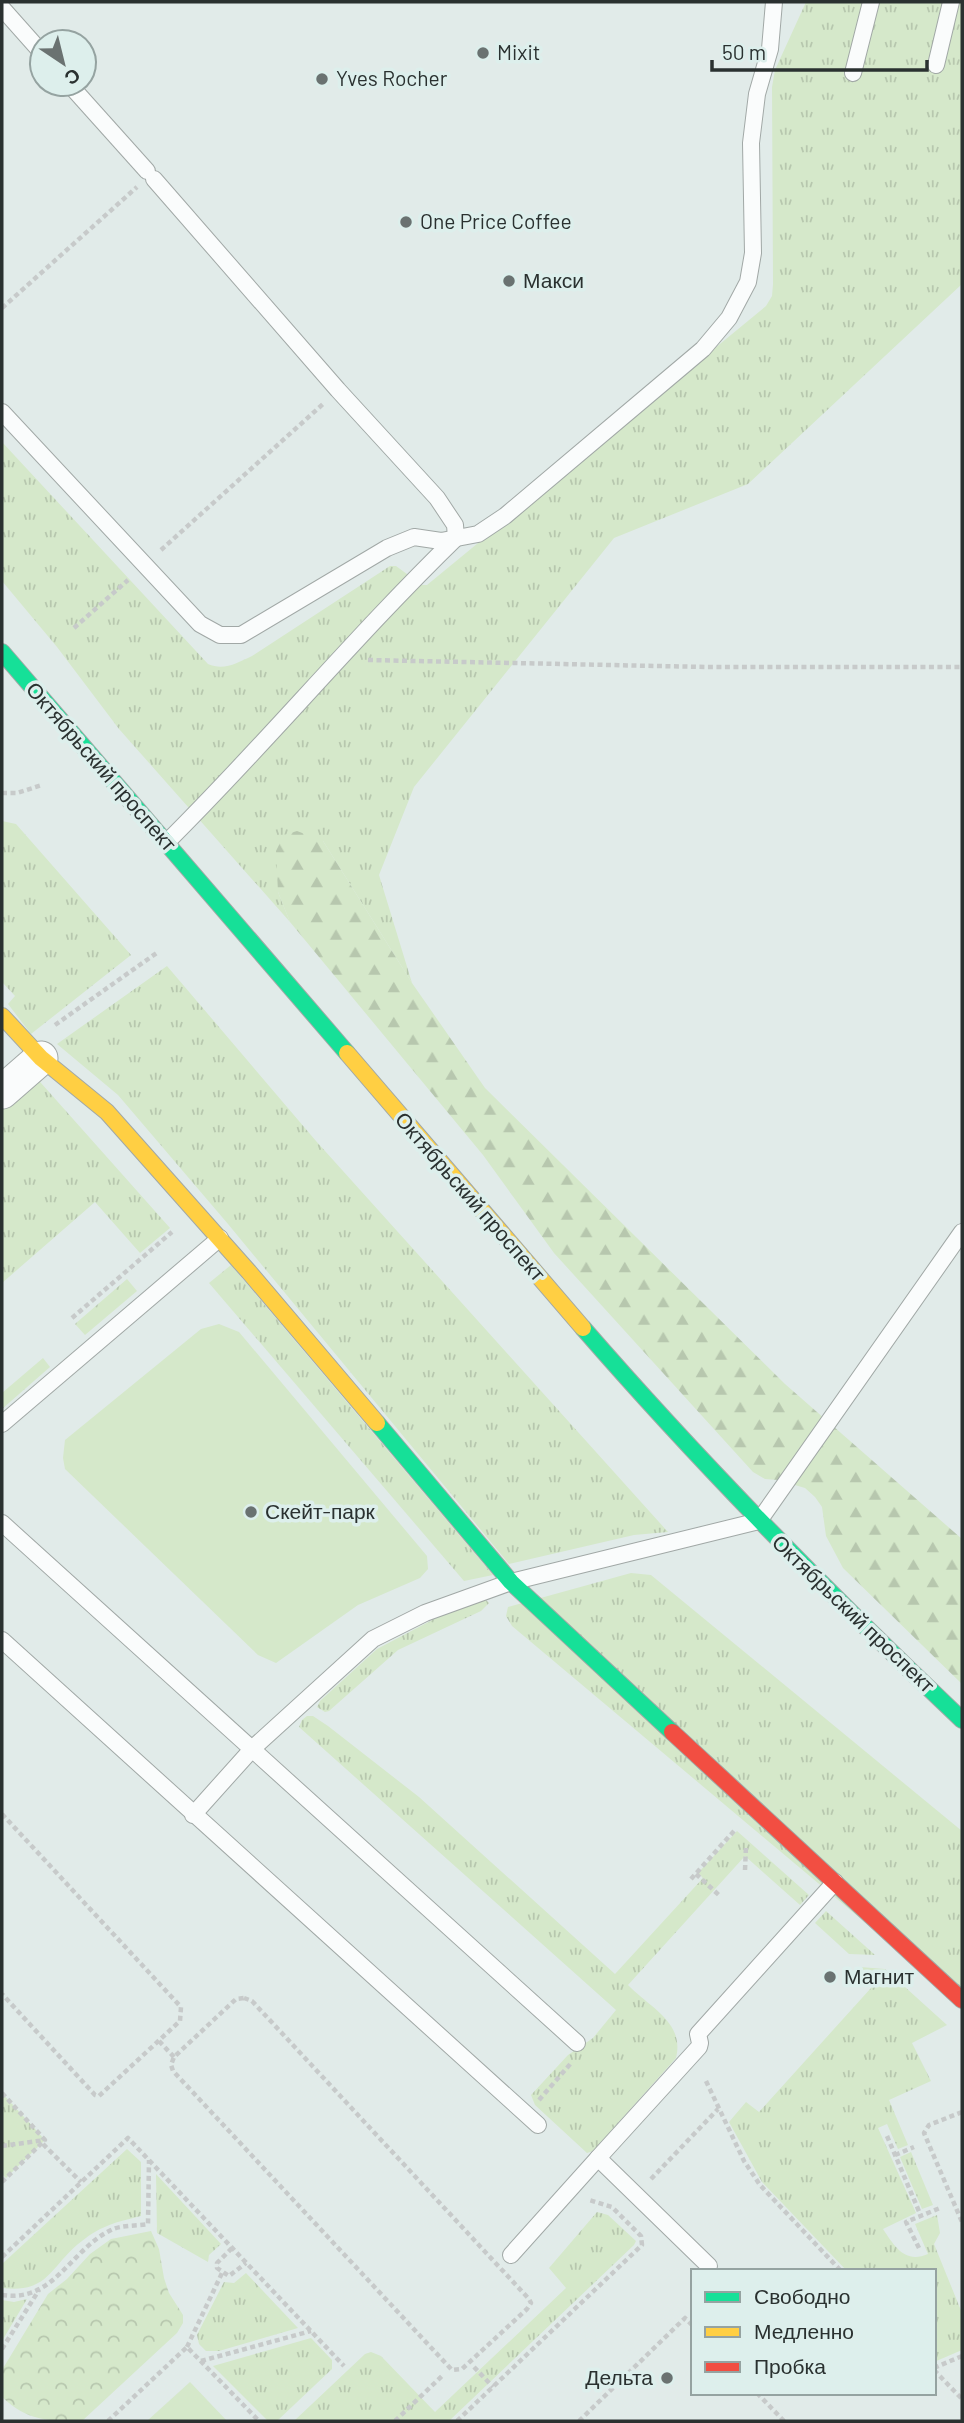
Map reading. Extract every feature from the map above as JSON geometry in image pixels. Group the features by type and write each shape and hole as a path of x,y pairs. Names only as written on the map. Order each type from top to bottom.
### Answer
{"main road":[{"name":"Октябрьский проспект","path":"2,652 697,1457 825,1590 962,1720"},
{"path":"2,1016 43,1044 107,1112 220,1238 511,1582 962,2000"}],"street":[{"path":"2,1092 43,1044"}],"lane":[{"path":"2,412 200,624 220,635 241,635 387,548 414,537 441,541 478,534 505,516 703,349 729,318 748,282 753,253 751,143 757,94 770,49 774,2"},
{"path":"853,73 871,2"},
{"path":"936,65 951,2"},
{"path":"2,8 28,37"},
{"path":"81,98 147,178 437,498 455,525 456,538"},
{"path":"167,842 224,785 416,576 456,538"},
{"path":"192,1815 253,1748 373,1639 425,1613 511,1582 759,1521 962,1232"},
{"path":"2,1424 220,1238"},
{"path":"2,1523 577,2043"},
{"path":"2,1640 192,1815 532,2120"},
{"path":"511,2255 699,2047 698,2034 835,1882"},
{"path":"598,2158 709,2266"}],"path":[{"path":"2,308 147,178"},
{"path":"74,628 338,390"},
{"path":"365,660 706,667 962,667"},
{"path":"2,793 17,793 42,785"},
{"path":"43,1044 158,952"},
{"path":"72,1318 177,1228"},
{"path":"2,1814 181,2007 180,2021 99,2096 95,2095 2,1994"},
{"path":"691,1879 739,1825"},
{"path":"745,1870 746,1844"},
{"path":"696,1874 721,1897"},
{"path":"236,1999 252,2001 529,2299 531,2303 527,2309 467,2365 462,2369 452,2370 173,2071 171,2065 174,2057 236,1999"},
{"path":"159,2041 174,2057"},
{"path":"532,2120 579,2054 577,2043"},
{"path":"706,2081 744,2161 760,2185 839,2269"},
{"path":"2,2093 81,2182"},
{"path":"618,2213 718,2109"},
{"path":"962,2112 929,2125 924,2133 962,2222"},
{"path":"887,2136 922,2216"},
{"path":"2,2257 128,2138 344,2366"},
{"path":"2,2146 44,2142"},
{"path":"2,2182 44,2142"},
{"path":"895,2155 914,2147"},
{"path":"2,2295 14,2297 39,2290 55,2280 81,2252 112,2230 148,2224 149,2160"},
{"path":"457,2421 642,2245 642,2236 612,2207 585,2198"},
{"path":"919,2248 906,2222 940,2208"},
{"path":"232,2248 216,2263 217,2268 229,2276 246,2263"},
{"path":"108,2421 187,2347 222,2273"},
{"path":"2,2349 39,2290"},
{"path":"579,2421 685,2318 691,2324"},
{"path":"201,2361 311,2332"},
{"path":"187,2347 259,2421"},
{"path":"936,2368 962,2356"},
{"path":"474,2367 493,2387"},
{"path":"936,2371 962,2399"},
{"path":"395,2421 442,2376"},
{"path":"759,2395 784,2421"}],"green space":[{"path":"806,2 962,2 962,284 748,484 614,538 414,787 379,875 412,983 323,841 278,892 290,922 119,729 57,647 2,581 2,442 208,664 225,666 252,656 390,566 396,566 422,585 427,585 766,306 772,296 773,284 772,87 775,70"},
{"path":"2,821 16,824 131,955 31,1034 8,1004 15,996 2,982"},
{"path":"297,831 323,841 412,983 485,1088 785,1384 962,1539 962,1684 843,1568 826,1536 822,1507 815,1497 805,1488 765,1479 753,1472 554,1253 483,1155 290,922 278,892 276,851 284,835"},
{"path":"167,966 316,1141 668,1532 634,1535 509,1564 118,1095 57,1044"},
{"path":"33,1074 170,1228 140,1253 95,1202 2,1283 2,1101"},
{"path":"231,1265 493,1575 464,1581 209,1283"},
{"path":"127,1279 137,1291 85,1335 75,1324"},
{"name":"Скейт-парк","path":"219,1324 239,1332 427,1556 428,1569 420,1578 358,1605 276,1663 258,1655 65,1469 63,1458 65,1440 201,1329"},
{"path":"43,1358 50,1367 2,1409 2,1393"},
{"path":"631,1573 651,1575 962,1831 962,2004 512,1626 506,1616 508,1607"},
{"path":"485,1599 489,1603 481,1611 398,1650 329,1711 325,1712 317,1707 320,1701 377,1649 438,1617"},
{"path":"307,1716 313,1716 328,1726 419,1797 615,1974 703,1878 698,1873 737,1831 809,1895 800,1905 745,1856 628,1985 670,2025 677,2045 676,2058 593,2151 587,2153 535,2105 531,2095 568,2055 593,2038 616,2010 299,1727"},
{"path":"826,1911 875,1955 849,1954 815,1923"},
{"path":"860,1967 885,1969 947,2025 912,2043 931,2081 889,2100 908,2145 898,2149 887,2124 878,2128 916,2213 883,2229 901,2252 920,2257 928,2254 915,2224 937,2215 940,2233 934,2244 962,2313 962,2350 936,2361 936,2269 845,2269 762,2182 729,2122 746,2102 759,2112 871,1988 874,1980"},
{"path":"2,2093 45,2140 6,2178 2,2174"},
{"path":"127,2149 141,2162 141,2216 96,2231 72,2250 40,2282 18,2289 2,2288 2,2264"},
{"path":"911,2152 933,2205 922,2209 900,2157"},
{"path":"156,2174 221,2244 209,2255 208,2262 157,2233"},
{"path":"597,2212 608,2215 636,2241 634,2245 449,2421 294,2421 365,2354 371,2352 381,2356 435,2412 566,2288 549,2268"},
{"path":"151,2231 159,2249 169,2293 183,2315 183,2323 177,2333 82,2421 39,2418 11,2405 2,2397 2,2370 48,2294 67,2279 90,2254 111,2239"},
{"path":"246,2273 298,2328 219,2351 206,2351 199,2344 197,2335 224,2282 234,2283"},
{"path":"27,2299 2,2341 2,2300 14,2302"},
{"path":"311,2338 332,2360 332,2369 277,2421 268,2421 213,2366"},
{"path":"190,2382 227,2421 147,2421"}],"traffic: fast":[{"path":"2,652 347,1053"},
{"path":"583,1328 768,1529 962,1720"},
{"path":"377,1423 511,1582 672,1732"}],"traffic: slow":[{"path":"2,1016 41,1058 107,1112 249,1272 377,1423"},
{"path":"347,1053 583,1328"}],"traffic: jam":[{"path":"672,1732 962,2000"}],"place":[{"name":"Mixit","path":"483,53"},
{"name":"Yves Rocher","path":"322,79"},
{"name":"One Price Coffee","path":"406,222"},
{"name":"Макси","path":"509,281"},
{"name":"Скейт-парк","path":"251,1512"},
{"name":"Магнит","path":"830,1977"},
{"name":"Дельта","path":"667,2378"}]}
